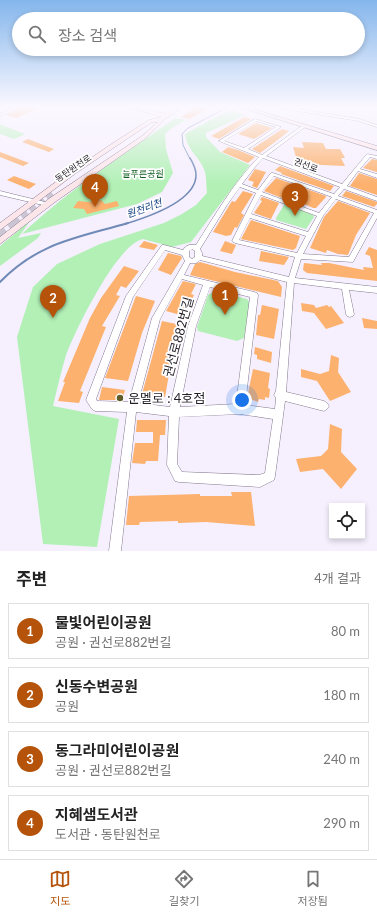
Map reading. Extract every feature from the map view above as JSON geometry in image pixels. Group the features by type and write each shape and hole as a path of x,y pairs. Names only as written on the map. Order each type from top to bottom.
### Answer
{"main road":[{"path":"0,227 73,171 133,133"},
{"name":"동탄원천로","path":"55,191 143,133"},
{"path":"0,241 47,204 148,133"},
{"path":"326,133 377,148"}],"street":[{"path":"235,133 221,141 262,157"},
{"path":"244,150 270,133"},
{"path":"197,249 225,204 253,166 262,157 295,133"},
{"path":"377,158 369,156 320,215 299,256 291,280 279,395 279,415 240,409 174,412 132,407 95,406 91,400 130,296 164,247 195,260 200,258 291,280 377,290"},
{"name":"권선로","path":"262,157 377,199"},
{"path":"357,169 377,176"},
{"path":"273,174 334,198 377,212 351,260 299,256 235,241 260,191 273,174"},
{"path":"240,185 260,191 320,215"},
{"path":"0,193 47,204"},
{"path":"248,215 309,235"},
{"path":"187,257 189,249 197,249"},
{"path":"197,249 201,254 200,258"},
{"name":"권선로882번길","path":"115,551 132,407 156,318 179,276 187,257"},
{"path":"179,276 254,295 240,409"},
{"name":"권선로882번길","path":"207,284 192,326 174,412 172,465 179,477 260,482 270,476 279,415"},
{"path":"345,286 350,314"},
{"path":"279,395 324,406"}],"green space":[{"path":"0,133 22,133 25,134 14,139"},
{"name":"늘푸른공원","path":"154,133 166,133 165,134 166,149 173,173 162,192 137,204 22,234 58,203"},
{"path":"207,133 206,137 220,152 250,165 191,242 172,247 143,239 133,244 121,256 87,309 66,355 53,406 119,419 97,547 43,544 17,337 33,287 57,264 100,244 164,223 196,205 207,193 206,176 198,158 186,140 185,134"},
{"path":"287,204 313,215 314,217 306,229 276,220 284,205"},
{"path":"30,221 18,238 41,233 38,238 0,266 0,246"},
{"path":"215,291 247,299 250,303 244,338 237,341 198,331 197,327 208,295"}],"building":[{"path":"217,133 229,133 219,139 211,136"},
{"path":"240,133 264,133 254,139 238,134"},
{"path":"276,133 287,133 260,153 252,149"},
{"path":"28,139 54,149 49,152 22,142"},
{"path":"302,142 323,143 326,149 340,149 345,158 341,158 345,166 298,164 293,147 304,148"},
{"path":"228,147 255,157 248,163 222,152"},
{"path":"0,152 29,163 23,166 0,157"},
{"path":"372,159 377,160 377,172 363,168"},
{"path":"280,166 334,186 330,191 281,174 282,173 275,170"},
{"path":"255,169 266,172 257,188 252,186 254,182 248,180"},
{"path":"359,173 377,179 377,195 350,186"},
{"path":"14,176 36,184 29,189 7,180"},
{"path":"276,178 326,197 316,208 313,208 284,195 282,198 264,191"},
{"path":"243,191 253,194 241,213 244,215 237,228 235,227 231,235 226,236 213,232 232,201 235,202"},
{"path":"346,191 377,202 377,204 374,207 342,196"},
{"path":"262,197 279,203 271,219 254,213 262,201 260,200"},
{"path":"101,200 105,204 117,201 119,206 87,214 84,209 73,208 78,201 88,202"},
{"path":"338,201 370,213 356,235 348,255 338,254 327,250 326,253 310,248 324,217"},
{"path":"251,220 300,236 296,248 293,250 241,239"},
{"path":"144,241 158,245 154,250 139,247"},
{"path":"225,241 236,245 232,254 220,251"},
{"path":"369,247 377,250 377,281 307,273 303,270 304,263 322,265 321,263 329,263 364,270 363,267 373,268 370,256 365,254"},
{"path":"261,251 289,257 284,265 259,261"},
{"path":"168,253 181,256 182,258 171,275 158,270"},
{"path":"200,262 235,272 278,281 282,287 281,297 190,275 195,264"},
{"path":"124,266 139,271 126,288 121,286 116,295 120,296 102,326 106,327 80,391 83,392 79,403 58,401 65,382 63,382 90,318 101,298"},
{"path":"183,281 196,284 191,294 194,295 184,316 166,311"},
{"path":"136,296 155,301 142,333 128,381 105,378"},
{"path":"301,303 314,305 316,308 327,305 329,307 331,306 344,323 326,329 314,313 302,311"},
{"path":"262,305 279,309 274,339 256,335 258,315 260,315"},
{"path":"362,318 377,321 377,329 364,328"},
{"path":"162,321 181,325 172,357 165,397 142,394"},
{"path":"255,347 272,352 271,363 257,359 257,355 254,354"},
{"path":"331,355 339,358 338,372 351,392 330,401 317,381 301,377 301,369 320,374 329,371"},
{"path":"253,369 270,373 268,388 270,389 269,398 265,397 265,400 259,399 258,402 247,398"},
{"path":"102,387 125,390 122,400 99,400"},
{"path":"137,420 166,420 165,435 160,435 158,461 146,461 145,464 132,463 135,443 153,443 153,432 136,432"},
{"path":"330,424 342,429 341,452 357,469 341,489 323,469 300,472 296,459 321,456 328,449"},
{"path":"231,492 251,492 255,526 206,522 178,523 178,521 140,522 139,525 126,525 129,496 200,494 200,496 232,496"}],"waterway":[{"name":"원천리천","path":"183,133 182,134 183,145 190,159"},
{"name":"원천리천","path":"125,224 156,213 179,201 188,193 194,185 196,175 190,158"},
{"name":"원천리천","path":"0,282 29,258 44,250 75,238 128,223"}],"tunnel":[{"path":"14,224 55,191"},
{"path":"0,236 16,223"}],"place":[{"name":"지혜샘도서관","path":"95,207"},
{"name":"동그라미어린이공원","path":"295,216"},
{"name":"물빛어린이공원","path":"225,315"},
{"name":"신동수변공원","path":"53,318"},
{"name":"운멜로 : 4호점","path":"120,398"}]}
